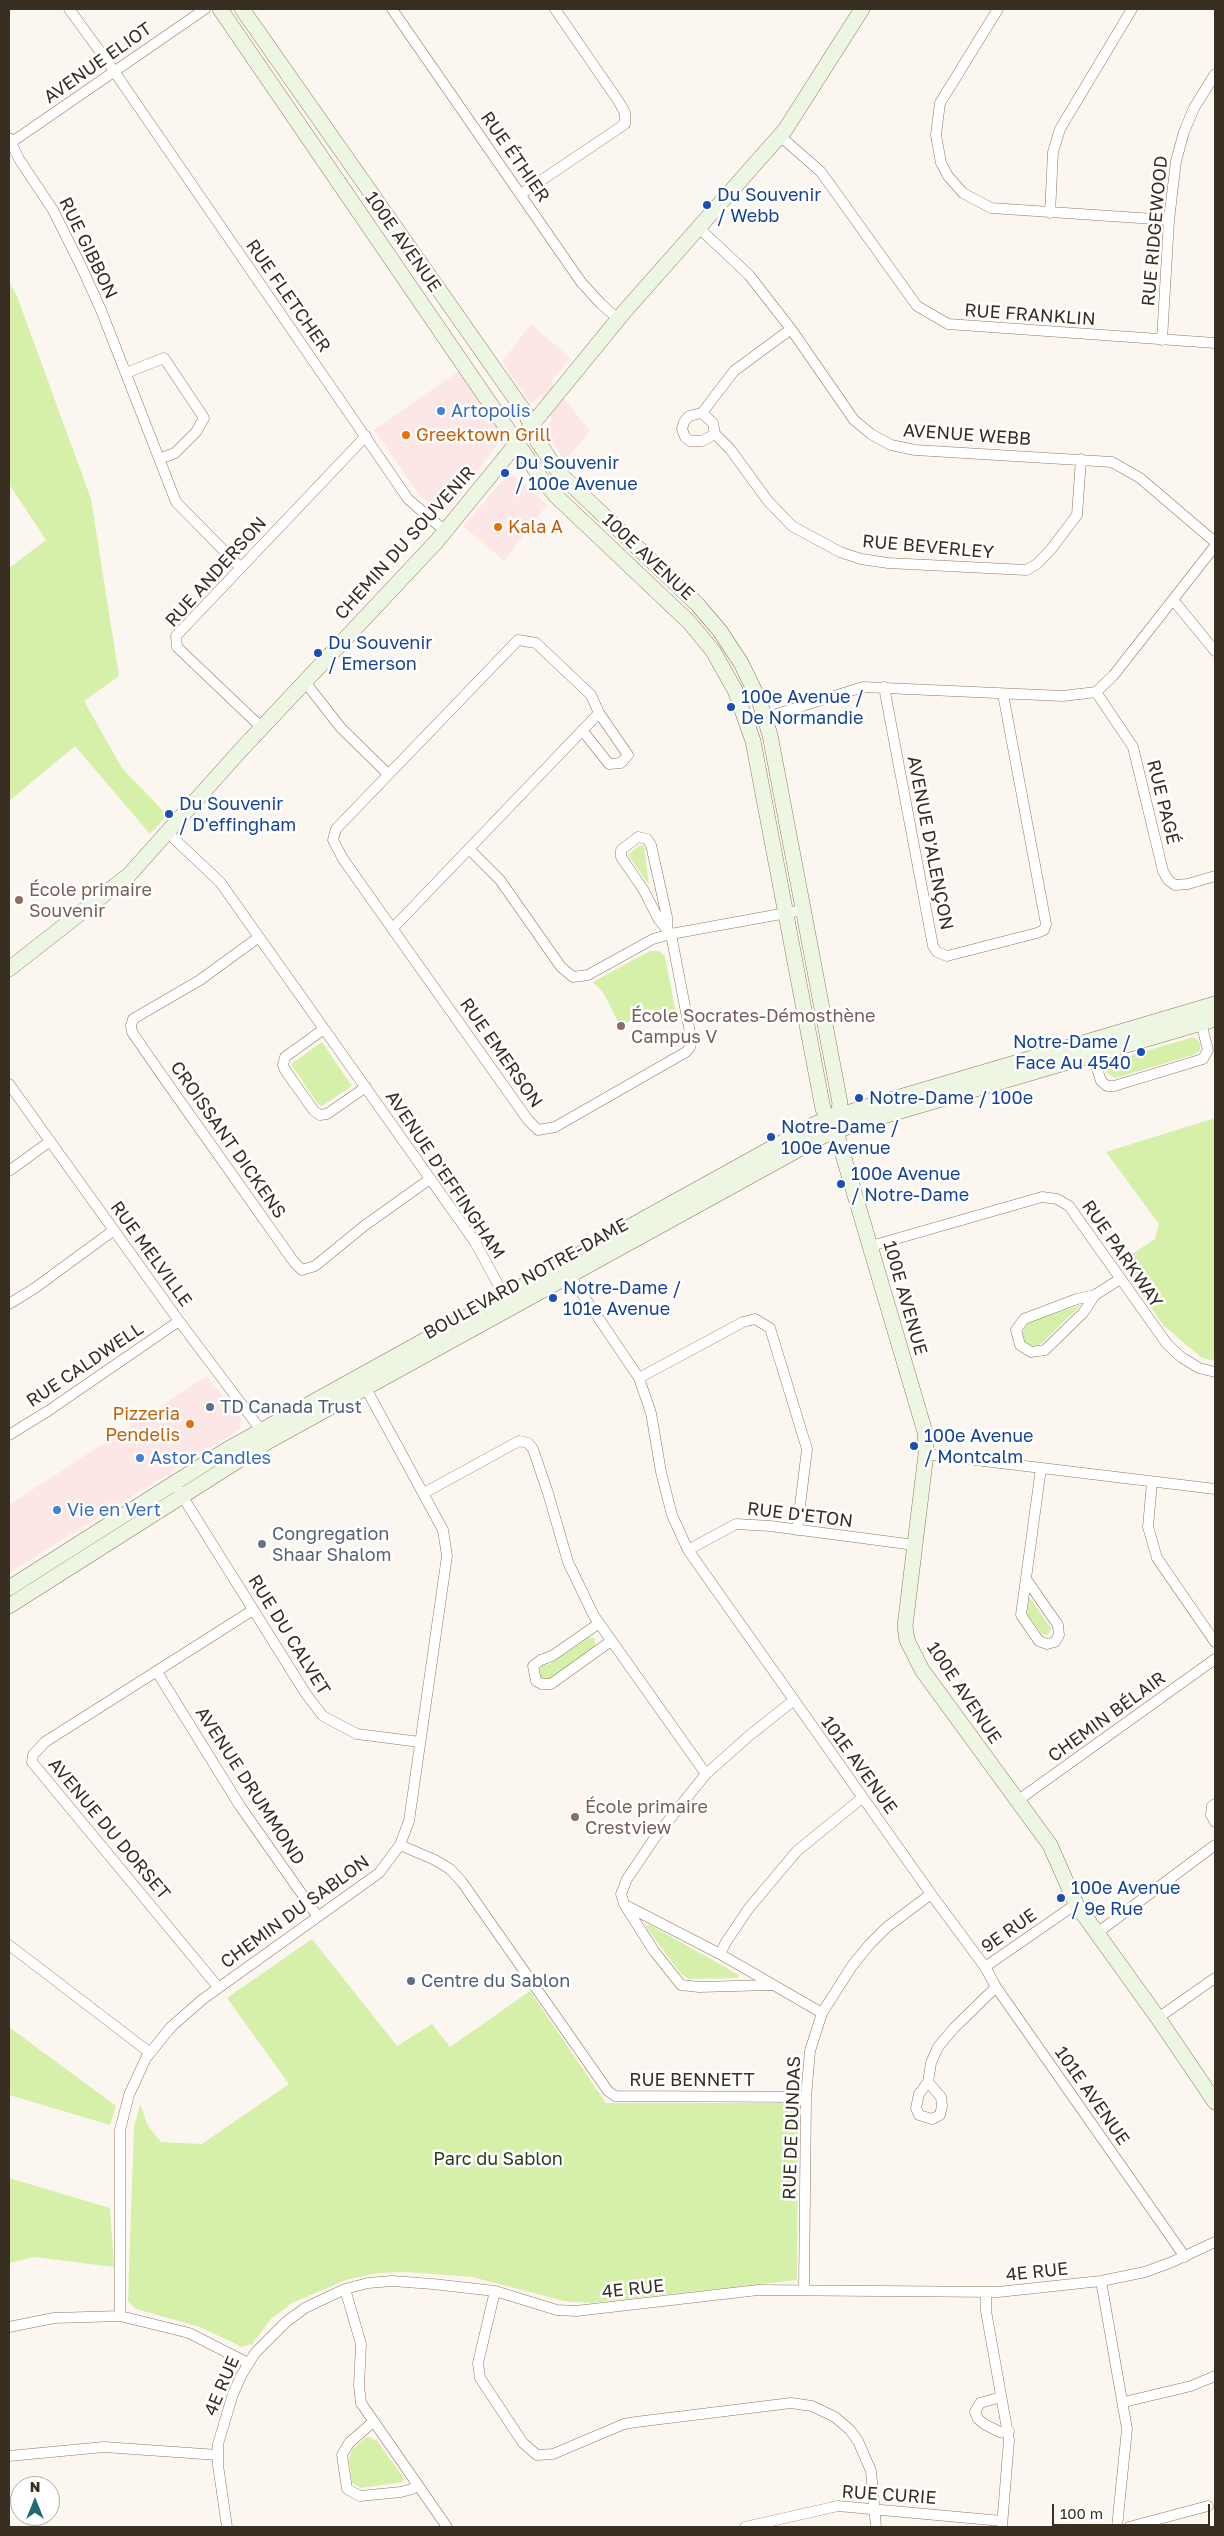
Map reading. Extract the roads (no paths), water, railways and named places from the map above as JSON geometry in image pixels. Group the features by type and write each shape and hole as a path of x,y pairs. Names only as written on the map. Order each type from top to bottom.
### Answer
{"street":[{"name":"RUE FLETCHER","path":"69,9 412,504 445,531"},
{"name":"AVENUE ELIOT","path":"10,142 205,9"},
{"name":"100E AVENUE","path":"220,9 541,478 556,496 697,631 725,671 748,723 822,1104 834,1122 925,1432 926,1454 905,1626 907,1640 922,1670 1050,1846 1076,1904 1158,2018 1215,2102"},
{"name":"100E AVENUE","path":"242,9 509,390 531,425 538,442 560,474 713,622 741,663 765,717 840,1103 834,1122"},
{"name":"RUE ÉTHIER","path":"392,9 586,288 618,319"},
{"path":"521,194 625,124 625,113 619,102 556,9"},
{"name":"CHEMIN DU SOUVENIR","path":"9,969 122,881 445,531 618,319 700,229 780,136 798,112 862,9"},
{"path":"998,9 940,103 936,124 937,147 948,176 963,193 991,208 1169,220"},
{"path":"1050,213 1053,152 1060,129 1132,9"},
{"name":"RUE RIDGEWOOD","path":"1162,340 1169,220 1176,162 1184,132 1194,108 1215,74"},
{"name":"RUE FRANKLIN","path":"780,136 821,172 917,306 932,317 961,327 1215,343"},
{"name":"RUE GIBBON","path":"10,142 53,210 73,249 101,310 176,502 240,567"},
{"name":"AVENUE WEBB","path":"700,229 749,275 791,329 854,420 870,434 891,445 915,450 1112,462 1140,478 1215,542"},
{"path":"716,434 702,441 690,441 685,437 682,429 684,422 689,416 702,413 734,371 791,329"},
{"path":"126,373 164,358 204,418 196,432 175,453 159,459"},
{"name":"RUE BEVERLEY","path":"702,413 713,423 716,434 730,449 768,501 792,526 840,552 861,559 917,565 1026,570 1037,564 1077,515 1081,459"},
{"name":"RUE ANDERSON","path":"262,728 190,660 175,642 176,636 366,436"},
{"path":"748,723 863,687 1063,696 1096,692 1113,676 1215,546"},
{"path":"1174,600 1215,651"},
{"name":"RUE EMERSON","path":"582,730 609,764 621,763 628,754 600,713 591,695 536,643 518,640 336,829 333,840 343,859 394,927 528,1120 538,1130 555,1127 686,1052 690,1047 691,1038 669,930"},
{"path":"305,682 341,728 388,774"},
{"name":"AVENUE D'ALENÇON","path":"884,687 933,946 937,952 947,956 1037,933 1044,930 1046,924 1003,694"},
{"name":"RUE PAGÉ","path":"1096,692 1133,747 1163,871 1168,880 1175,885 1188,884 1215,876"},
{"path":"394,927 600,713"},
{"name":"AVENUE D'EFFINGHAM","path":"167,832 217,878 475,1242 508,1302"},
{"path":"638,838 647,839 651,845 669,930 659,920 643,889 621,857 621,850 638,838"},
{"path":"470,850 500,880 569,975 578,978 588,975 669,930 803,910"},
{"name":"CROISSANT DICKENS","path":"259,937 200,980 133,1019 132,1032 161,1074 294,1262 302,1270 315,1266 364,1226 430,1179"},
{"name":"BOULEVARD NOTRE-DAME","path":"1091,1048 1215,1004"},
{"name":"BOULEVARD NOTRE-DAME","path":"9,1588 178,1490 265,1436 834,1122 1091,1048 1208,1021 1208,1050 1204,1059 1114,1086 1107,1086 1101,1081 1091,1048"},
{"name":"AVENUE D'EFFINGHAM","path":"324,1029 285,1058 283,1065 314,1111 320,1115 327,1114 366,1087"},
{"name":"RUE MELVILLE","path":"9,1084 179,1321 265,1436"},
{"path":"9,1171 49,1142"},
{"name":"RUE PARKWAY","path":"871,1246 1042,1197 1057,1199 1069,1206 1166,1344 1199,1368 1215,1372"},
{"path":"9,1304 35,1288 114,1230"},
{"name":"101E AVENUE","path":"566,1270 639,1378 652,1413 661,1472 672,1515 688,1550 862,1798 985,1967 996,1987 1185,2257"},
{"path":"1095,1295 1083,1314 1045,1350 1031,1352 1020,1345 1016,1338 1016,1330 1024,1319 1077,1299 1095,1295 1120,1279"},
{"path":"639,1378 743,1322 755,1319 770,1328 807,1449 797,1530"},
{"name":"RUE CALDWELL","path":"9,1435 48,1411 179,1321"},
{"name":"CHEMIN DU SABLON","path":"120,2316 120,2130 131,2089 149,2052 171,2027 218,1987 380,1874 400,1845 409,1821 447,1556 442,1530 424,1493 363,1383"},
{"path":"424,1493 519,1441 528,1443 533,1449 548,1493 568,1562 598,1624 706,1774"},
{"path":"926,1454 1215,1489"},
{"path":"1026,1579 1058,1625 1059,1635 1055,1642 1047,1644 1038,1641 1021,1615 1041,1468"},
{"path":"1152,1482 1148,1527 1157,1558 1215,1642"},
{"name":"BOULEVARD NOTRE-DAME","path":"9,1606 178,1490"},
{"name":"RUE DU CALVET","path":"178,1490 210,1538 253,1610 323,1716 357,1734 420,1742"},
{"name":"RUE D'ETON","path":"688,1550 736,1524 915,1545"},
{"name":"AVENUE DU DORSET","path":"218,1987 32,1762 32,1755 45,1742 253,1610"},
{"path":"598,1624 552,1656 541,1660 533,1666 536,1681 542,1684 551,1684 611,1641"},
{"name":"CHEMIN BÉLAIR","path":"1017,1801 1215,1659"},
{"name":"AVENUE DRUMMOND","path":"157,1672 240,1806 318,1917"},
{"path":"772,1985 699,1987 681,1985 654,1951 624,1904 621,1894 627,1879 656,1836 706,1774 750,1735 793,1701"},
{"path":"720,1954 749,1908 797,1850 862,1798"},
{"path":"1215,1804 1212,1806 1211,1815 1215,1822"},
{"name":"RUE BENNETT","path":"400,1845 435,1860 450,1869 462,1882 604,2085 615,2096 806,2097"},
{"path":"1097,1933 1215,1845"},
{"name":"RUE DE DUNDAS","path":"804,2289 806,2097 810,2051 822,2013 852,1966 869,1945 888,1927 931,1894"},
{"path":"624,1904 720,1954 822,2013"},
{"name":"9E RUE","path":"985,1967 1076,1904"},
{"path":"9,1946 149,2052"},
{"path":"1158,2018 1215,1978"},
{"path":"928,2082 931,2063 938,2047 954,2028 996,1987"},
{"name":"4E RUE","path":"227,2527 218,2455 221,2431 233,2394 248,2363 271,2336 305,2308 345,2289 368,2283 392,2281 495,2291 557,2310 576,2311 758,2290 986,2292 1101,2281 1145,2272 1185,2257 1215,2242"},
{"path":"1101,2281 1124,2402 1127,2429 1118,2527"},
{"path":"345,2289 361,2344 359,2396 361,2403 447,2527"},
{"path":"495,2291 478,2363 480,2378 523,2443 537,2455 553,2454 624,2424 791,2403 812,2406 835,2417 850,2430 858,2441 871,2471 876,2527"},
{"path":"986,2292 986,2311 1010,2444 1002,2524"},
{"path":"9,2327 54,2318 120,2316 189,2333 248,2363"},
{"path":"1124,2402 1191,2386 1215,2376"},
{"path":"1001,2397 980,2403 975,2412 978,2419 984,2424 1000,2432 1009,2431"},
{"path":"373,2422 349,2442 342,2455 347,2489 360,2496 402,2492 412,2489 417,2484"},
{"path":"9,2456 104,2447 218,2455"},
{"name":"RUE CURIE","path":"745,2527 838,2506 1002,2524"},
{"path":"1129,2527 1208,2506"}],"place":[{"name":"Du Souvenir / Webb","path":"707,205"},
{"name":"Artopolis","path":"441,411"},
{"name":"Greektown Grill","path":"406,435"},
{"name":"Du Souvenir / 100e Avenue","path":"505,473"},
{"name":"Kala A","path":"498,527"},
{"name":"Du Souvenir / Emerson","path":"318,653"},
{"name":"100e Avenue / De Normandie","path":"731,707"},
{"name":"Du Souvenir / D'effingham","path":"169,814"},
{"name":"École primaire Souvenir","path":"19,900"},
{"name":"École Socrates-Démosthène Campus V","path":"621,1026"},
{"name":"Notre-Dame / Face Au 4540","path":"1141,1052"},
{"name":"Notre-Dame / 100e","path":"859,1098"},
{"name":"Notre-Dame / 100e Avenue","path":"771,1137"},
{"name":"100e Avenue / Notre-Dame","path":"841,1184"},
{"name":"Notre-Dame / 101e Avenue","path":"553,1298"},
{"name":"TD Canada Trust","path":"210,1407"},
{"name":"Pizzeria Pendelis","path":"190,1424"},
{"name":"100e Avenue / Montcalm","path":"914,1446"},
{"name":"Astor Candles","path":"140,1458"},
{"name":"Vie en Vert","path":"57,1510"},
{"name":"Congregation Shaar Shalom","path":"262,1544"},
{"name":"École primaire Crestview","path":"575,1817"},
{"name":"100e Avenue / 9e Rue","path":"1061,1898"},
{"name":"Centre du Sablon","path":"411,1981"}],"park label":[{"name":"Parc du Sablon","path":"498,2159"}]}
